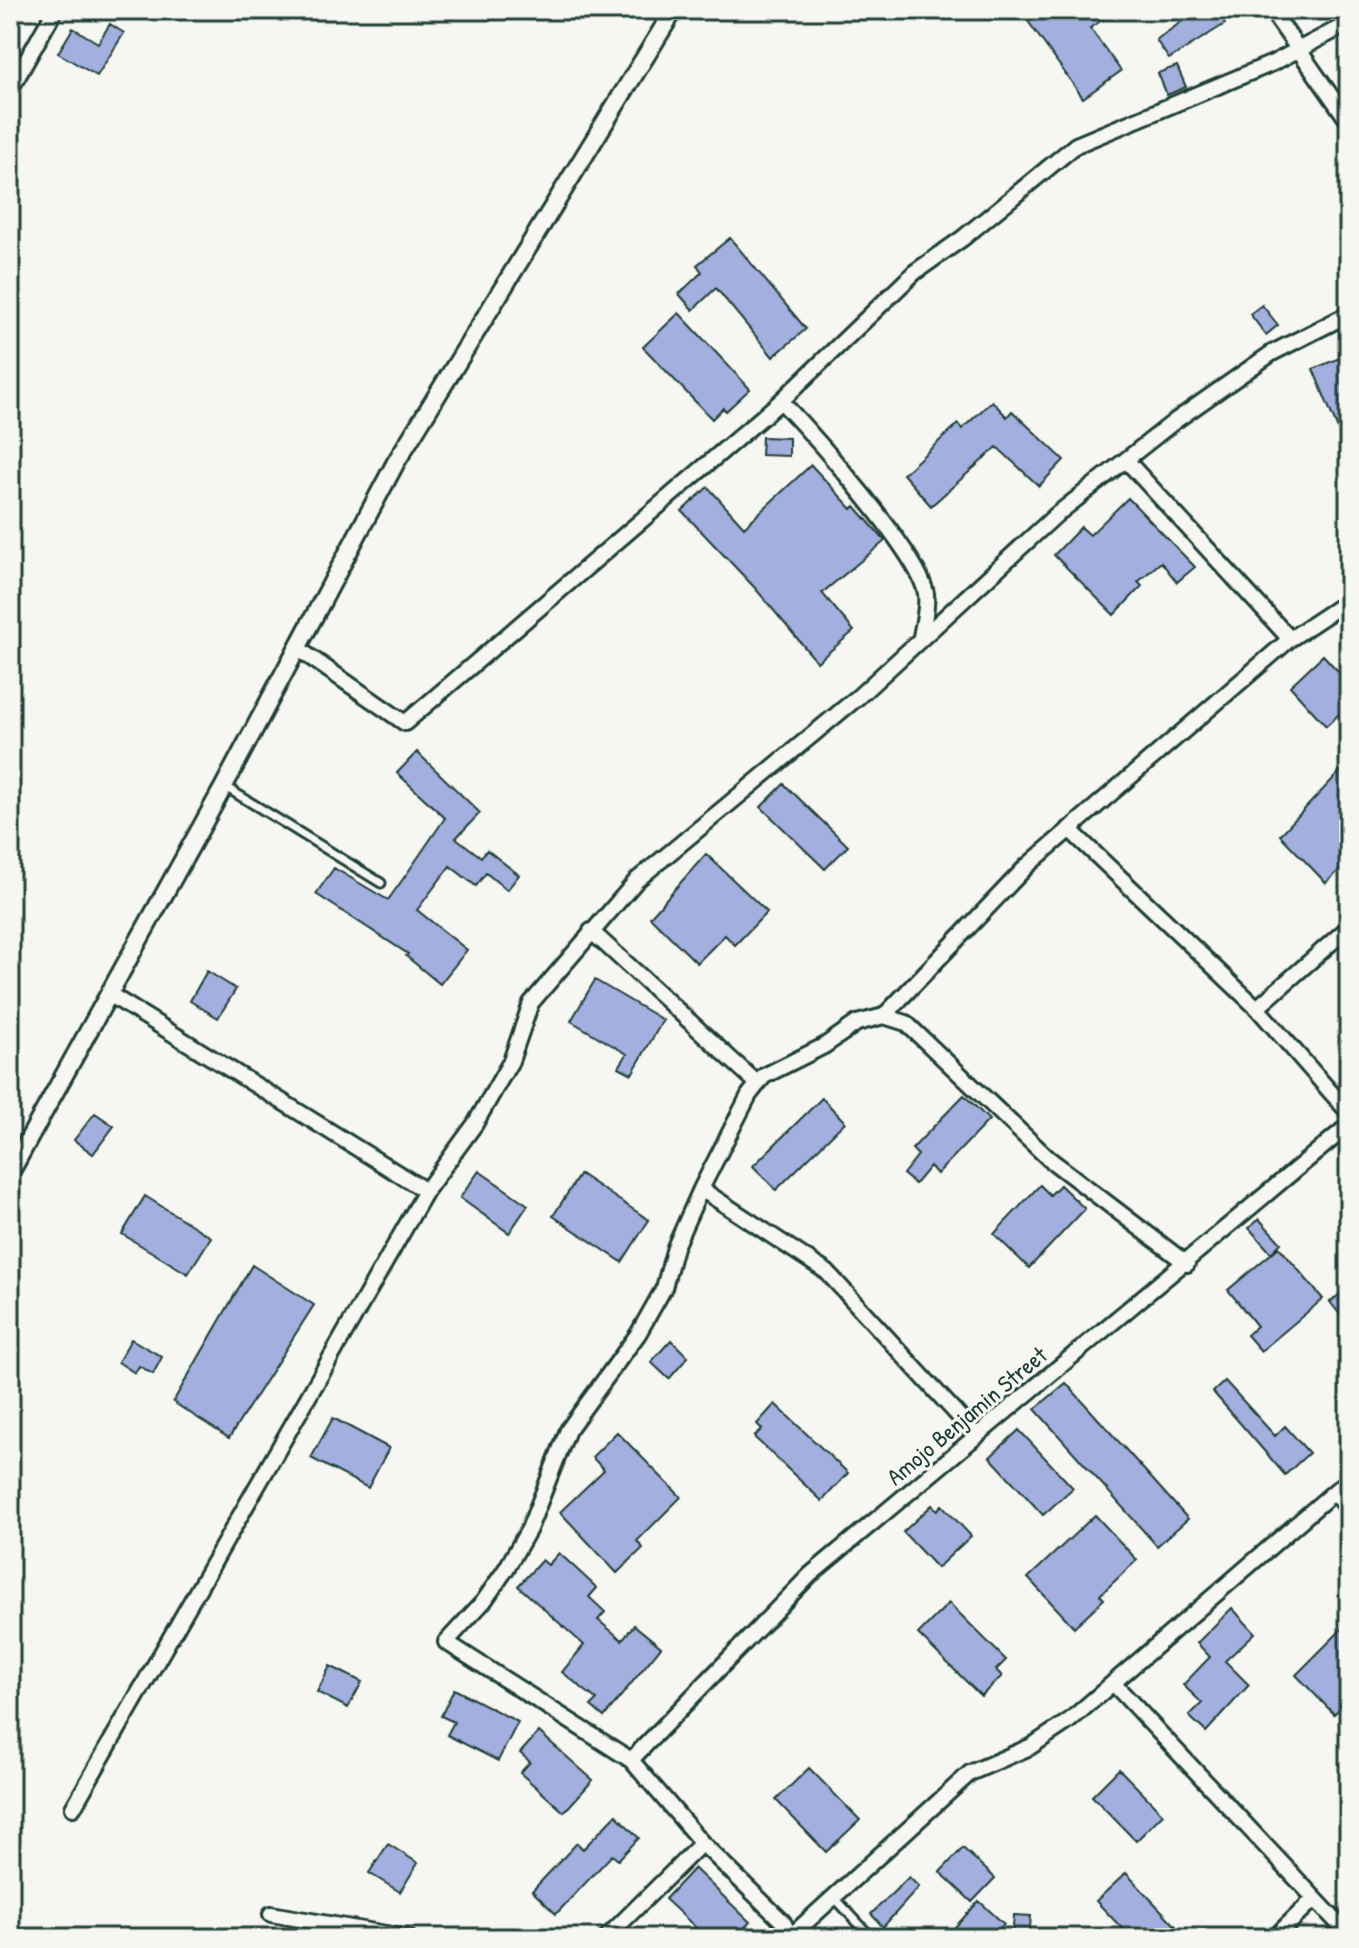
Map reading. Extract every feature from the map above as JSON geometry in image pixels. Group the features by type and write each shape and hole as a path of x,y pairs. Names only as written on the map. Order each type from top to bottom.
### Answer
{"street":[{"path":"10,90 55,10"},
{"path":"10,1173 224,786 396,462 674,10"},
{"path":"1271,10 1349,122"},
{"path":"297,648 405,723 781,401 915,272 963,238 1076,145 1206,92 1349,23"},
{"path":"73,1808 426,1191 475,1124 511,1061 531,1003 591,931 637,880 746,793 1056,515 1272,353 1349,314"},
{"path":"781,401 832,455 914,564 927,594 921,637"},
{"path":"1126,460 1290,639"},
{"path":"1349,600 1290,639 1027,866 884,1016 857,1023 813,1052 764,1076 701,1189 675,1247 664,1288 638,1334 568,1430 529,1529 484,1601 446,1642 631,1760 702,1843 783,1922 791,1937 970,1773 1030,1747 1069,1721 1349,1480"},
{"path":"1069,829 1257,1008 1349,1113"},
{"path":"1257,1008 1349,927"},
{"path":"591,931 758,1084"},
{"path":"109,994 426,1191"},
{"path":"884,1016 906,1023 1048,1158 1187,1264"},
{"name":"Amojo Benjamin Street","path":"631,1760 810,1575 1187,1264 1349,1125"},
{"path":"701,1189 827,1272 977,1436"},
{"path":"1335,1491 1349,1511"},
{"path":"1113,1683 1349,1935"},
{"path":"606,1938 702,1843"},
{"path":"1274,1938 1314,1899"},
{"path":"271,1914 409,1938"}],"lane":[{"path":"224,786 381,883"},
{"path":"834,1897 872,1938"}],"building":[{"path":"1020,10 1118,10 1090,28 1121,71 1083,98"},
{"path":"1188,10 1218,10 1225,24 1169,59 1156,40 1191,15"},
{"path":"110,24 124,33 97,76 58,53 73,28 98,43"},
{"path":"1177,66 1186,87 1167,95 1158,73"},
{"path":"730,238 806,329 773,357 716,288 693,310 679,294 702,272 697,265"},
{"path":"1262,305 1278,325 1266,335 1250,314"},
{"path":"679,313 750,389 712,419 643,347"},
{"path":"1349,354 1349,456 1313,369"},
{"path":"992,401 1007,417 1012,411 1064,460 1039,486 997,447 931,506 903,474 958,424 962,429"},
{"path":"762,437 789,438 789,456 761,455"},
{"path":"811,465 852,509 855,506 885,541 822,593 854,631 817,662 755,588 682,511 708,487 744,527"},
{"path":"1128,498 1195,567 1177,582 1161,562 1138,582 1142,586 1114,615 1054,555 1081,527 1090,535"},
{"path":"1323,655 1349,683 1349,705 1326,726 1290,686"},
{"path":"417,752 480,813 456,838 481,857 487,850 519,875 507,890 486,873 476,886 450,866 417,910 467,950 440,984 406,956 408,954 316,894 334,868 388,900 408,872 445,818 397,773"},
{"path":"1349,762 1349,861 1326,883 1280,835"},
{"path":"784,784 848,846 825,869 761,807"},
{"path":"706,854 767,912 735,945 725,935 697,963 650,917"},
{"path":"207,971 236,989 218,1018 190,1001"},
{"path":"595,980 663,1020 632,1074 619,1067 627,1054 571,1021"},
{"path":"964,1095 989,1120 937,1174 930,1166 915,1184 903,1174 918,1155 912,1149"},
{"path":"822,1098 845,1122 776,1190 753,1166"},
{"path":"95,1113 114,1126 93,1154 74,1140"},
{"path":"479,1171 528,1205 509,1233 460,1198"},
{"path":"580,1174 649,1220 622,1262 553,1216"},
{"path":"1040,1185 1050,1195 1060,1185 1085,1209 1029,1268 994,1234"},
{"path":"145,1196 211,1237 188,1274 122,1234"},
{"path":"1259,1219 1281,1243 1271,1253 1249,1228"},
{"path":"1279,1247 1323,1299 1261,1351 1247,1335 1257,1326 1228,1290"},
{"path":"252,1265 314,1305 229,1438 173,1402"},
{"path":"1349,1287 1349,1326 1330,1302"},
{"path":"131,1339 162,1357 153,1374 139,1366 135,1373 118,1362"},
{"path":"671,1340 688,1357 669,1379 651,1362"},
{"path":"1225,1381 1275,1436 1285,1426 1309,1453 1285,1475 1213,1392"},
{"path":"1066,1383 1188,1519 1157,1546 1035,1409"},
{"path":"775,1404 848,1473 822,1501 754,1437 762,1429 757,1424"},
{"path":"333,1418 389,1448 368,1488 311,1458"},
{"path":"1019,1430 1073,1488 1043,1515 990,1457"},
{"path":"617,1432 681,1497 637,1541 643,1548 617,1573 560,1512 604,1470 592,1457"},
{"path":"932,1505 937,1510 942,1505 971,1536 937,1568 903,1532"},
{"path":"1095,1515 1137,1560 1100,1595 1104,1599 1074,1627 1028,1578"},
{"path":"559,1553 597,1588 589,1597 605,1612 598,1620 622,1640 634,1625 661,1647 604,1717 591,1706 597,1700 562,1672 584,1645 518,1586 542,1560 548,1565"},
{"path":"949,1603 1006,1660 996,1670 1002,1676 981,1696 918,1634"},
{"path":"1232,1608 1255,1633 1225,1661 1249,1685 1206,1732 1189,1716 1202,1703 1183,1685 1210,1657 1197,1643"},
{"path":"1349,1622 1349,1699 1334,1714 1296,1675"},
{"path":"330,1666 362,1682 348,1708 317,1692"},
{"path":"454,1689 518,1722 498,1761 447,1735 454,1722 441,1716"},
{"path":"539,1732 593,1780 564,1812 520,1773 530,1762 520,1753"},
{"path":"809,1768 860,1820 826,1852 776,1800"},
{"path":"1119,1769 1163,1814 1136,1841 1092,1796"},
{"path":"616,1815 639,1838 618,1860 612,1855 556,1914 532,1891 577,1843 583,1849"},
{"path":"388,1844 418,1863 400,1892 369,1873"},
{"path":"963,1848 995,1878 972,1902 940,1872"},
{"path":"694,1868 750,1922 735,1938 707,1938 665,1899"},
{"path":"1126,1873 1186,1938 1131,1938 1096,1901"},
{"path":"909,1877 919,1887 883,1927 871,1914"},
{"path":"979,1901 1004,1924 991,1938 945,1938"},
{"path":"1014,1915 1031,1916 1029,1938 1012,1938"}]}
